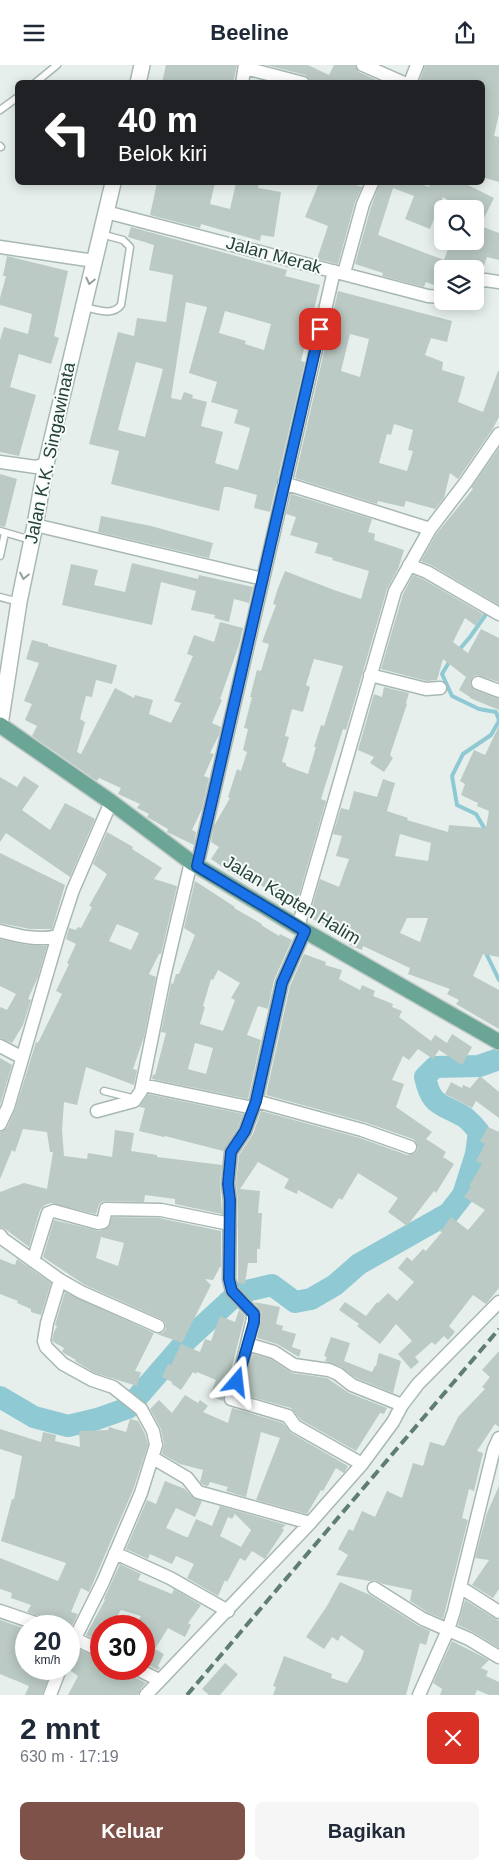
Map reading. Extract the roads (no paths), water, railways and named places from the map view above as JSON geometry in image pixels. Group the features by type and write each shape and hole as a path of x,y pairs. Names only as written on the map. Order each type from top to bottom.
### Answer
{"main road":[{"name":"Jalan Kapten Halim","path":"0,725 111,801 194,864 301,929 499,1042"}],"street":[{"path":"139,80 142,65"},
{"path":"363,65 397,80"},
{"path":"411,80 417,65"},
{"path":"243,80 245,66 293,80"},
{"name":"Jalan K.K. Singawinata","path":"0,725 19,602 46,464 113,185"},
{"path":"97,1111 136,1099 143,1085 164,977 194,864 263,579 284,483 339,272 371,185"},
{"name":"Jalan Merak","path":"106,212 434,296"},
{"path":"0,247 94,261"},
{"path":"484,280 499,282"},
{"path":"362,1464 296,1426 288,1416 231,1399 254,1314 232,1291 229,1279 230,1200 228,1184 231,1152 245,1131 254,1105 282,983 301,929 394,591 430,529 499,435"},
{"path":"0,462 36,467 46,464"},
{"path":"284,483 430,529"},
{"path":"33,532 263,579"},
{"path":"409,565 427,572 499,614"},
{"path":"370,675 426,689 440,689"},
{"path":"478,683 499,691"},
{"path":"0,1124 8,1107 21,1057 73,890 111,801"},
{"path":"0,931 34,938 48,939 58,936"},
{"path":"0,1046 21,1057"},
{"path":"143,1085 254,1105 362,1130 410,1147"},
{"path":"33,1261 48,1213 54,1211 98,1223 103,1222 106,1209 161,1210 230,1224"},
{"path":"0,1235 60,1280 111,1306 158,1326"},
{"path":"60,1280 47,1323 44,1341 46,1347 63,1364 92,1380 113,1387 141,1409 153,1431 156,1445 141,1493 103,1582 80,1623"},
{"path":"146,1695 310,1523 362,1464 393,1422 402,1405 428,1371 499,1302"},
{"path":"247,1344 274,1352 294,1365 329,1370 338,1374 352,1385 402,1405"},
{"path":"419,1695 448,1630 476,1515 494,1449 499,1439"},
{"path":"153,1458 187,1478 198,1492 310,1523"},
{"path":"115,1553 170,1578 228,1611"},
{"path":"460,1587 499,1612"},
{"path":"374,1588 423,1619 468,1639 499,1657"},
{"path":"0,1611 15,1616"},
{"path":"155,1678 159,1680"},
{"path":"50,1695 56,1680"}],"lane":[{"path":"39,80 57,65"},
{"path":"0,110 15,99"},
{"path":"84,307 111,312 118,310 121,305 130,247 123,241 101,234"},
{"path":"0,556 2,532 33,532"},
{"path":"0,597 19,602"},
{"path":"104,1091 136,1099"}],"waterway":[{"path":"459,650 489,610"},
{"path":"451,659 442,674 452,696 479,709 496,712 499,720"},
{"path":"486,831 476,814 457,805 452,776 463,754 491,735 499,721"},
{"path":"485,951 499,980"},
{"path":"0,1397 34,1417 68,1426 97,1419 128,1408 187,1340 238,1293 272,1285 295,1302 311,1299 335,1285 359,1264 449,1213 463,1195 476,1154 479,1132 466,1118 433,1098 425,1077 435,1067 479,1066 499,1059"}],"railway":[{"path":"187,1695 499,1329"}]}
